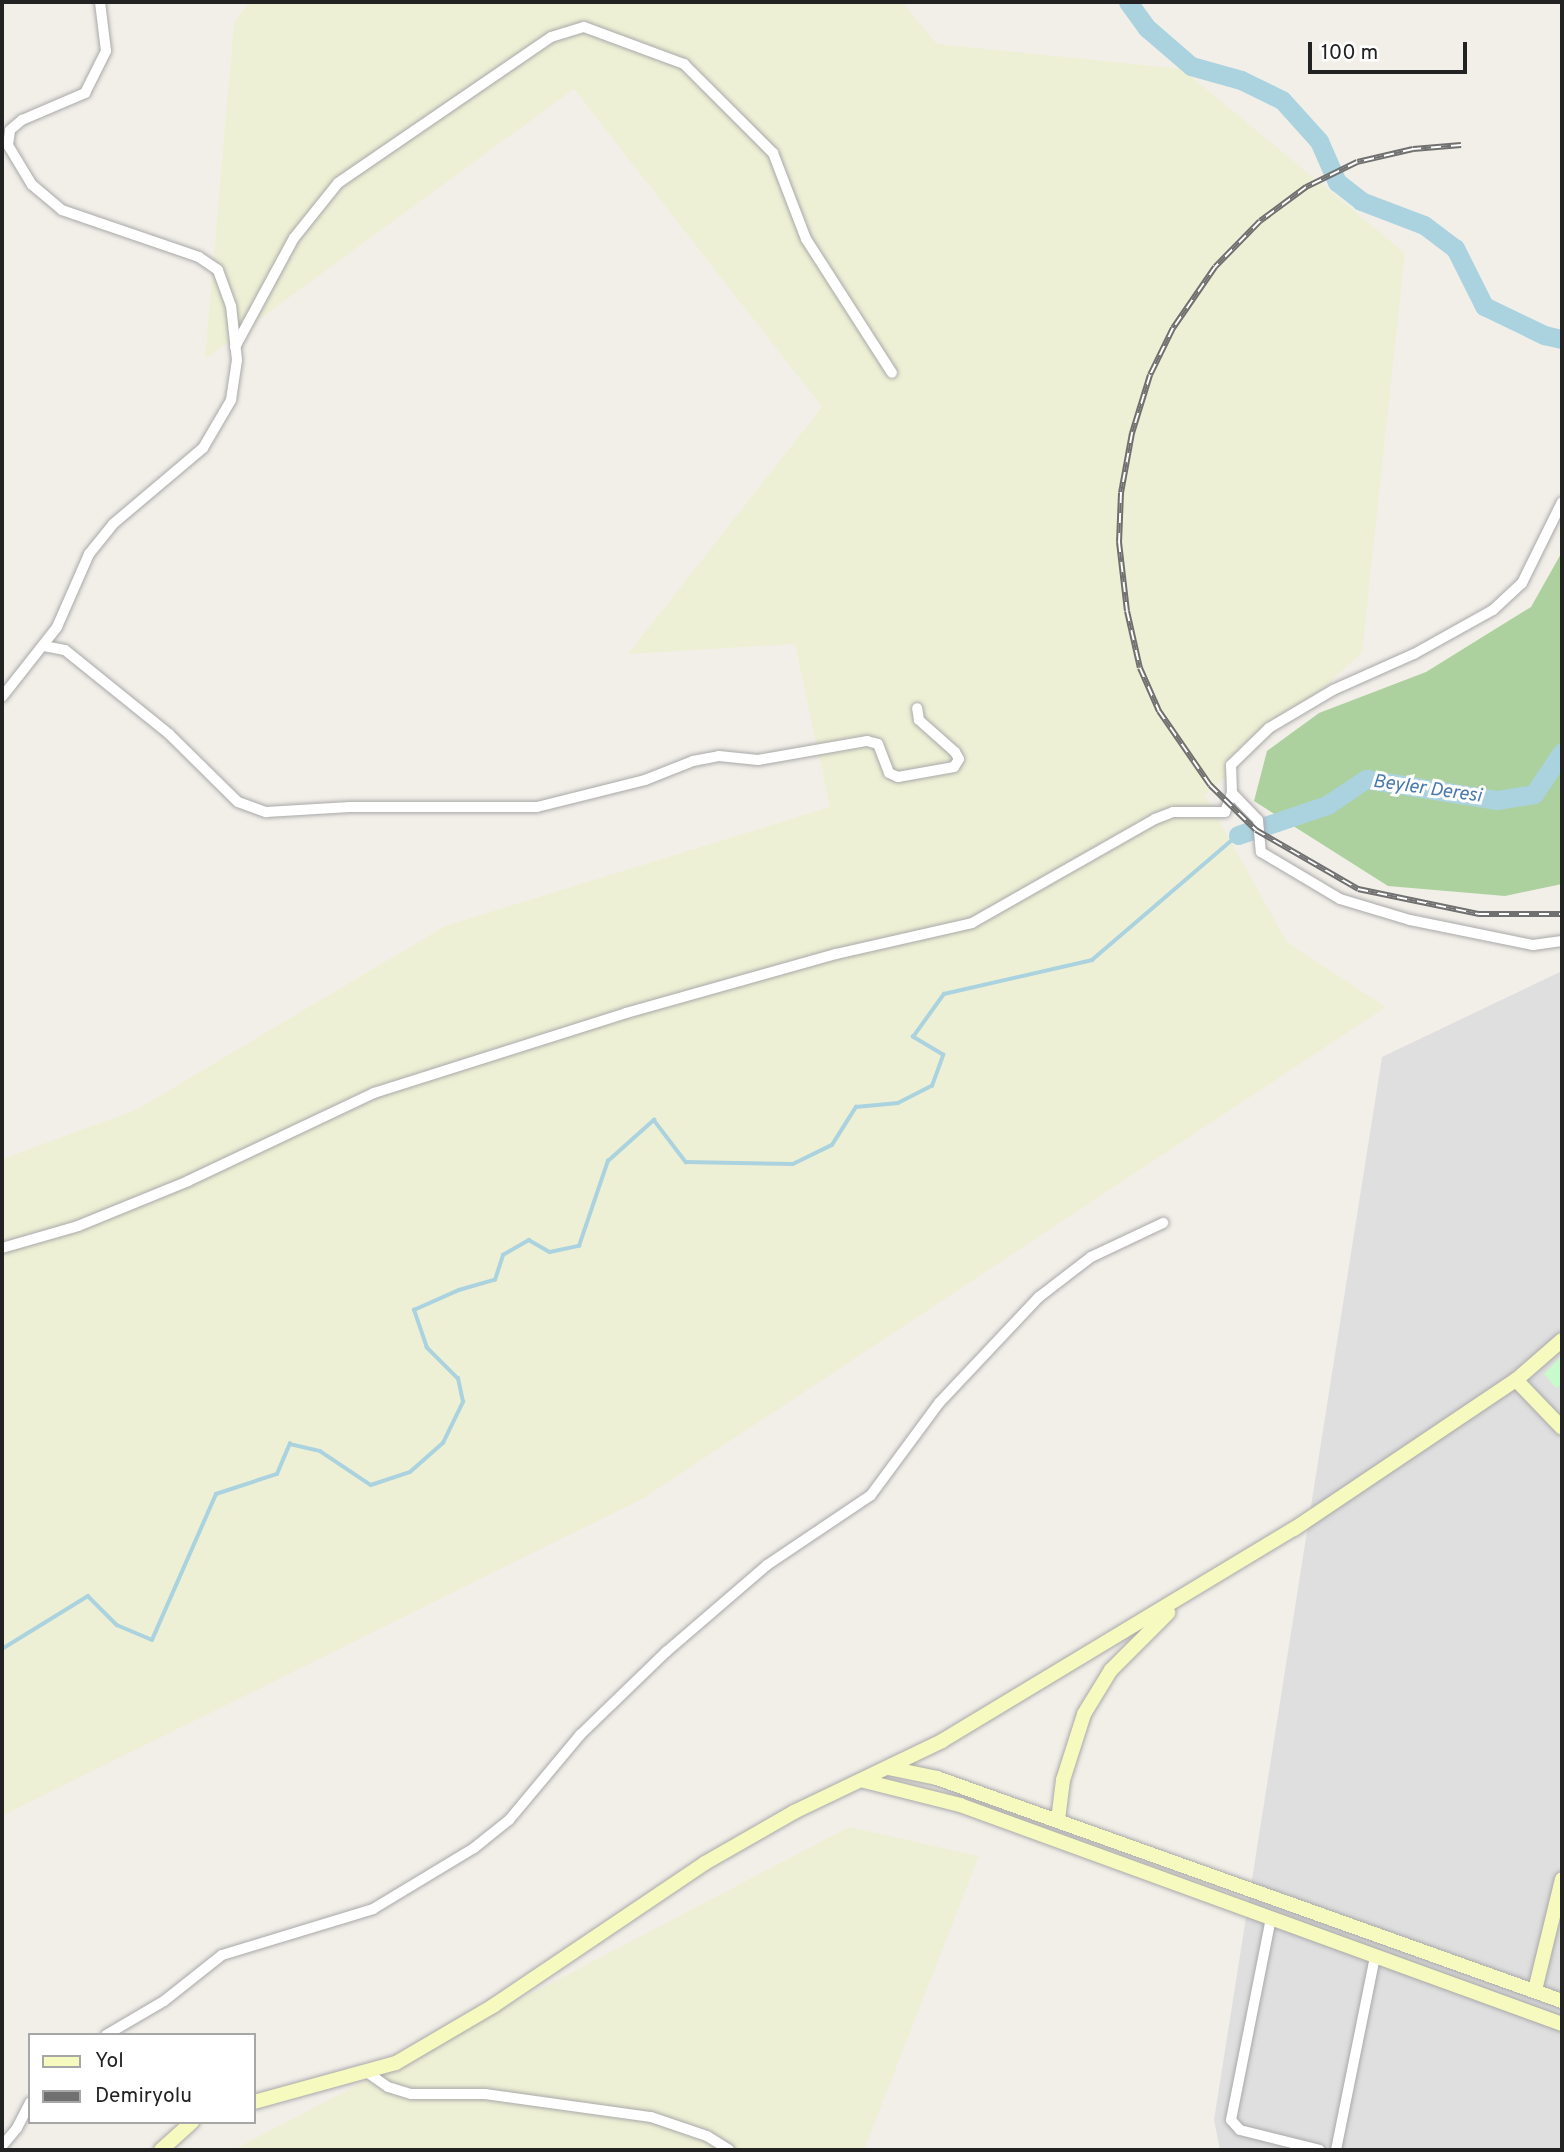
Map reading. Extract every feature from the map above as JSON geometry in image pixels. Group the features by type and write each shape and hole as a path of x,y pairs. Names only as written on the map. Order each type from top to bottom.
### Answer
{"main road":[{"path":"256,2101 368,2073 396,2063 493,2006 705,1863 794,1812 889,1768 1187,1595 1349,1494 1516,1380 1562,1340"},
{"path":"1516,1380 1562,1428"},
{"path":"1058,1820 1063,1780 1084,1714 1111,1670 1187,1595"},
{"path":"889,1768 937,1778 1562,2001"},
{"path":"864,1780 960,1805 1562,2024"},
{"path":"1535,1990 1562,1879"},
{"path":"161,2150 190,2124"}],"street":[{"path":"2,697 57,627 89,554 113,524 203,448 230,400 235,347 231,306 218,270 199,257 62,210 32,185 8,145 10,130 22,120 85,93 106,51 100,2"},
{"path":"235,347 294,237 338,183 551,37 583,27 684,64 773,153 806,239 892,373"},
{"path":"2,1248 78,1226 188,1181 374,1093 439,1070 836,954 972,923 1155,819 1173,812 1225,812 1232,793 1231,765 1269,728 1332,690 1414,654 1493,610 1535,563 1562,502"},
{"path":"44,646 65,650 169,734 239,802 266,813 350,807 537,807 632,783 693,761 719,756 758,760 867,741 878,744 889,773 898,777 954,766 959,760 955,752 919,720 916,708"},
{"path":"1232,793 1258,820 1261,852 1339,899 1410,920 1533,945 1562,941"},
{"path":"109,2033 164,2001 222,1955 373,1909 474,1849 509,1820 580,1735 666,1652 767,1565 871,1495 939,1403 1039,1297 1091,1257 1163,1223"},
{"path":"1271,1918 1231,2120 1240,2130 1320,2150"},
{"path":"1336,2150 1375,1956"},
{"path":"368,2073 388,2087 411,2094 485,2094 651,2117 682,2125 729,2150"},
{"path":"2,2146 28,2105"}],"shaded area":[{"path":"1562,971 1562,2150 1220,2150 1214,2120 1382,1057"}],"green space":[{"path":"250,2 902,2 937,44 1182,69 1405,253 1362,653 1205,795 1287,942 1386,1007 644,1498 2,1816 2,1159 136,1110 445,926 830,807 795,644 628,654 822,407 574,89 205,359 234,23"},
{"path":"1562,552 1562,884 1505,896 1388,886 1254,801 1267,751 1319,713 1426,672 1531,607"},
{"path":"1562,1355 1562,1384 1556,1388 1544,1374"},
{"path":"849,1827 979,1856 864,2150 233,2150"}],"waterway":[{"path":"1128,2 1147,28 1191,66 1241,80 1282,100 1319,141 1337,182 1361,201 1424,225 1455,248 1484,306 1544,335 1562,339"},
{"name":"Beyler Deresi","path":"1238,835 1327,805 1366,779 1497,800 1534,794 1562,752"},
{"path":"2,1649 88,1596 117,1625 152,1640 216,1494 277,1474 290,1444 320,1451 371,1485 410,1472 443,1443 463,1402 458,1379 427,1348 414,1310 459,1290 495,1280 503,1255 529,1240 550,1252 579,1246 608,1161 654,1120 686,1162 793,1164 832,1145 856,1107 898,1103 932,1086 943,1055 913,1037 944,994 1092,960 1238,835"}],"railway":[{"path":"1461,145 1413,149 1357,162 1306,187 1260,221 1215,267 1173,328 1150,375 1132,433 1121,493 1119,542 1127,611 1140,668 1159,711 1210,785 1256,830 1358,889 1479,914 1562,914"}]}
